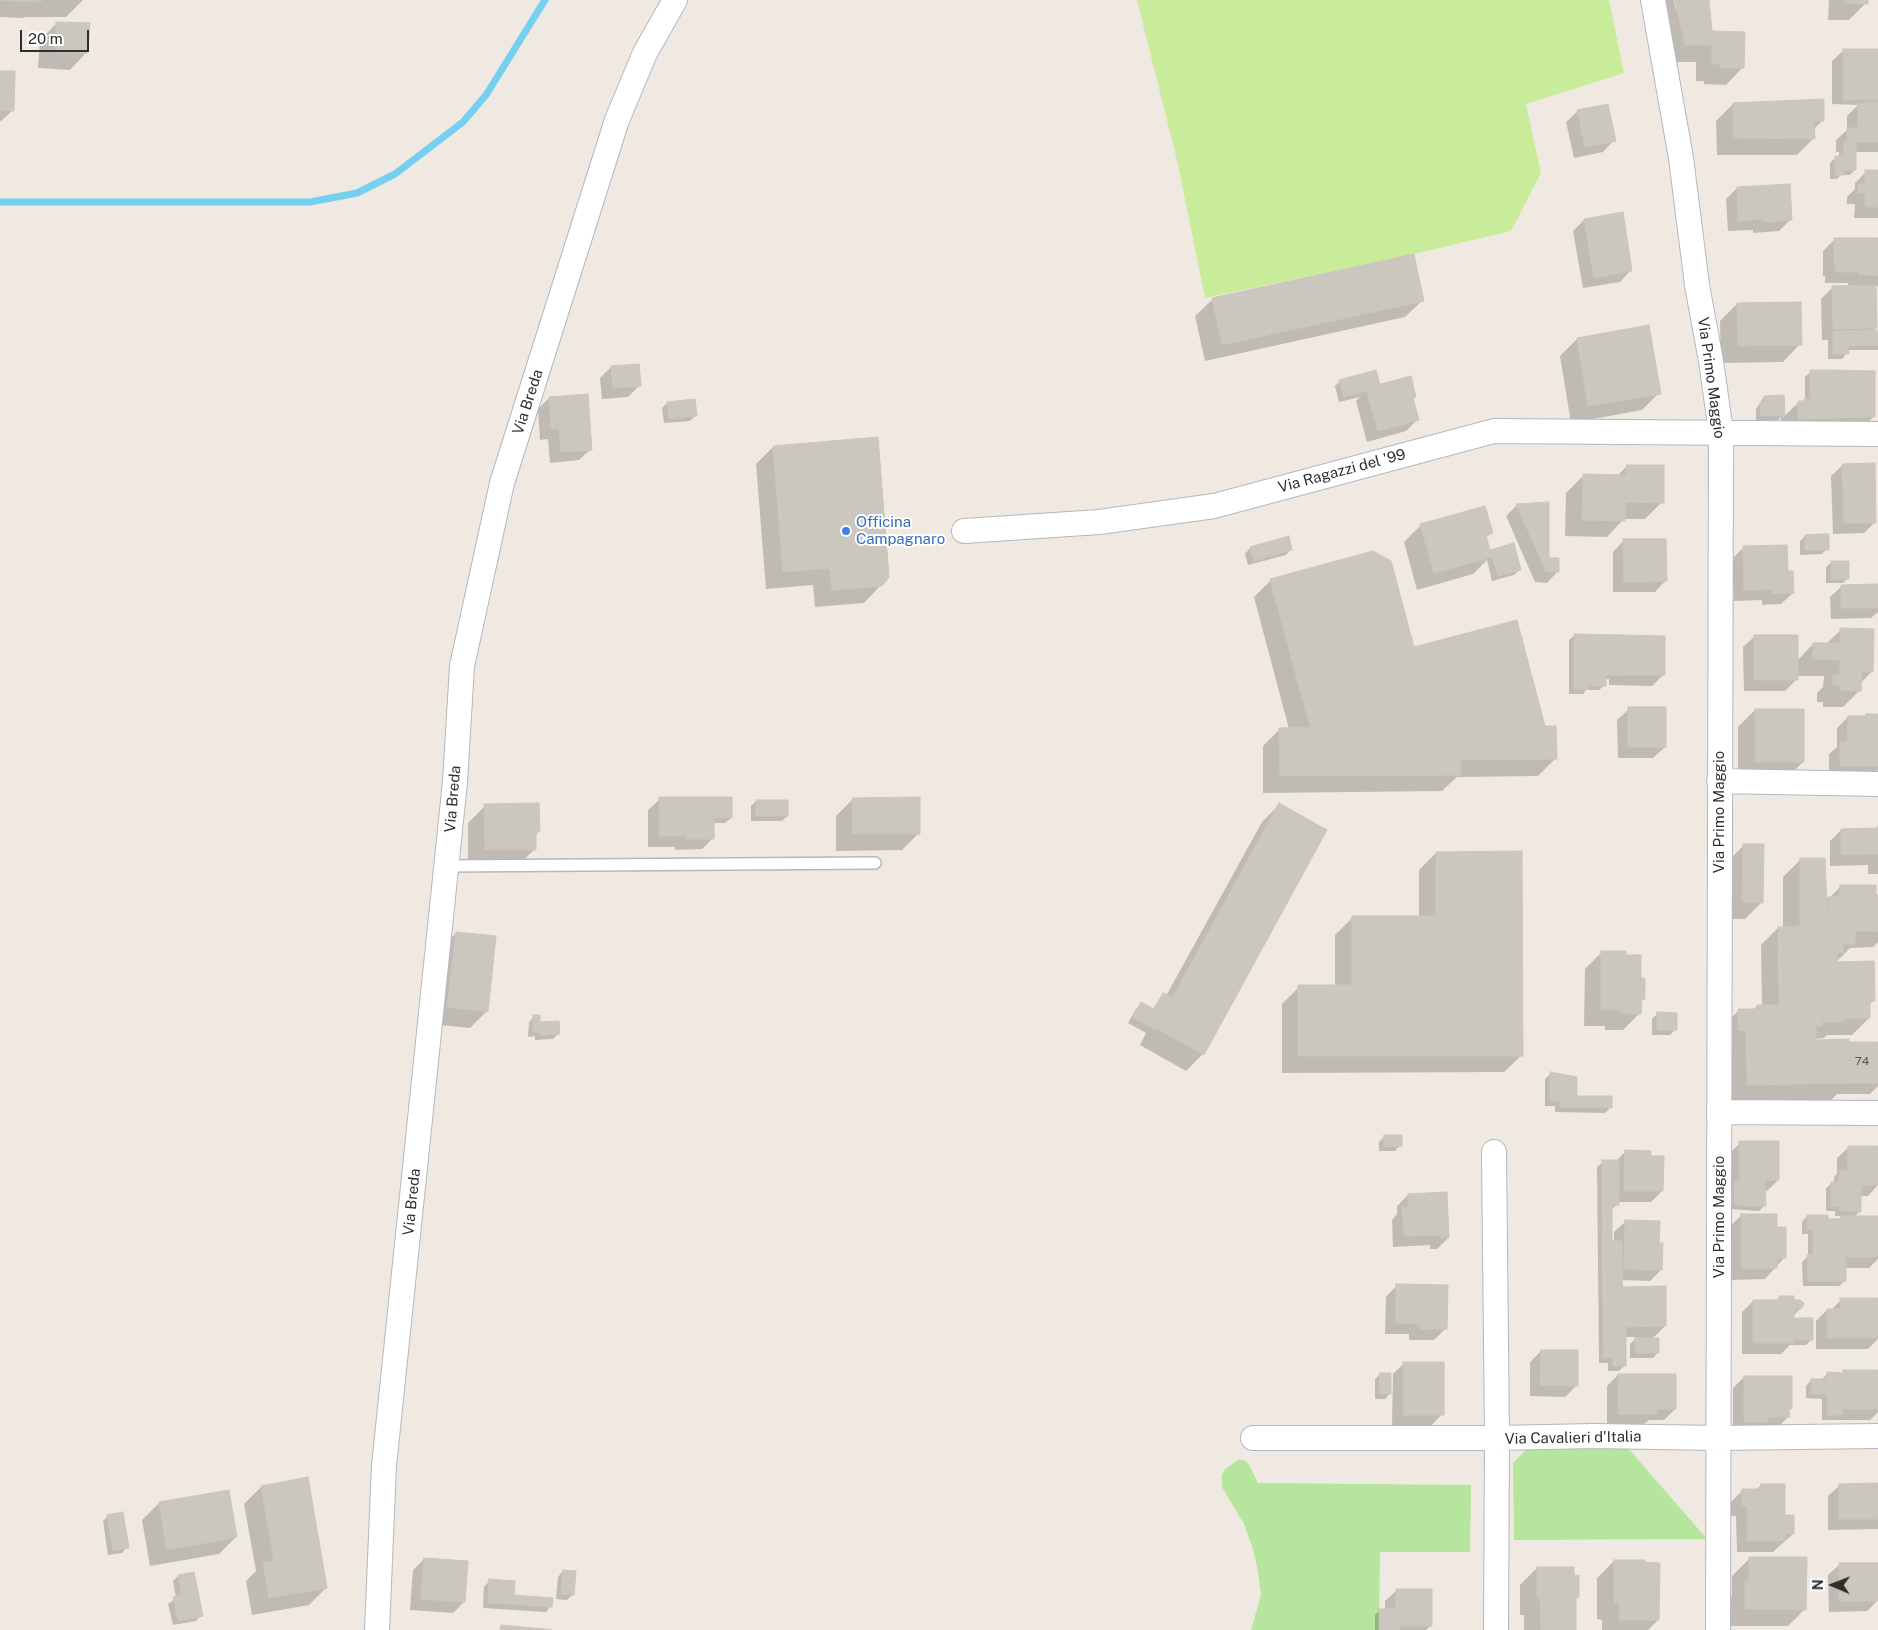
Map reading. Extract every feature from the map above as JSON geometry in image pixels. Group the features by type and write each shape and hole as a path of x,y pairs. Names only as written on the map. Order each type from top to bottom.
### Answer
{"street":[{"name":"Via Breda","path":"377,1630 384,1466 455,782 462,666 502,482 617,120 645,53 675,0"},
{"name":"Via Primo Maggio","path":"1653,0 1681,158 1697,285 1712,361 1721,432 1718,1630"},
{"name":"Via Ragazzi del '99","path":"964,531 1099,522 1214,506 1494,430 1878,434"},
{"path":"1719,781 1878,784"},
{"path":"1719,1112 1878,1113"},
{"path":"1254,1438 1498,1438 1494,1152"},
{"name":"Via Cavalieri d'Italia","path":"1496,1630 1498,1438 1878,1436"}],"lane":[{"path":"446,866 875,864"}],"green space":[{"path":"1137,0 1609,0 1624,73 1526,104 1541,173 1511,231 1414,254 1205,298 1177,160"},
{"path":"1627,1447 1707,1539 1514,1540 1513,1463 1528,1448"},
{"path":"1238,1460 1244,1460 1248,1463 1258,1483 1471,1485 1470,1552 1380,1552 1379,1630 1251,1630 1261,1595 1258,1571 1244,1524 1222,1487 1222,1475 1225,1469"}],"building":[{"path":"0,0 41,0 41,2"},
{"path":"1675,0 1709,0 1712,31 1745,32 1744,68 1720,68 1720,64 1712,64 1712,45 1685,45"},
{"path":"1845,0 1868,0 1868,4 1845,3"},
{"path":"56,22 90,23 88,53 55,52"},
{"path":"1843,49 1878,49 1878,87 1853,87 1853,93 1843,93"},
{"path":"0,71 15,71 14,111 0,110"},
{"path":"1853,87 1878,87 1878,100 1843,100 1843,93 1853,93"},
{"path":"1824,99 1824,121 1814,121 1815,139 1734,138 1733,103"},
{"path":"1858,103 1878,103 1878,142 1847,142 1847,128 1858,128"},
{"path":"1608,104 1616,141 1585,147 1577,110"},
{"path":"1844,142 1856,142 1856,170 1843,170 1843,175 1835,175 1835,156 1844,156"},
{"path":"1865,170 1878,170 1878,207 1865,207 1865,193 1858,193 1858,184 1865,184"},
{"path":"1790,184 1792,220 1764,222 1764,219 1738,221 1737,187"},
{"path":"1623,212 1632,271 1594,278 1584,219"},
{"path":"1834,238 1878,238 1878,275 1859,275 1859,272 1836,272 1836,265 1834,265"},
{"path":"1414,254 1424,301 1222,345 1212,298"},
{"path":"1876,285 1877,328 1833,329 1832,286"},
{"path":"1801,302 1802,345 1738,346 1737,303"},
{"path":"1649,325 1661,394 1588,406 1577,338"},
{"path":"1877,330 1878,345 1848,346 1849,354 1833,354 1833,331"},
{"path":"639,364 641,386 613,388 611,366"},
{"path":"1376,370 1380,384 1366,388 1367,391 1344,397 1339,380"},
{"path":"1810,370 1828,370 1830,398 1810,398"},
{"path":"1828,370 1875,371 1875,417 1798,419 1798,401 1830,398"},
{"path":"1411,376 1416,397 1413,398 1419,420 1378,431 1366,388"},
{"path":"588,394 592,450 561,452 559,428 551,429 549,397"},
{"path":"1784,395 1785,415 1761,416 1760,402 1764,402 1764,396"},
{"path":"695,399 697,416 669,419 667,402"},
{"path":"878,437 889,577 882,586 832,590 830,568 783,572 773,446"},
{"path":"1875,463 1876,523 1844,523 1842,464"},
{"path":"1627,465 1664,465 1664,503 1626,502 1625,521 1582,520 1583,474 1626,475"},
{"path":"1549,502 1549,558 1559,558 1559,572 1546,571 1516,504"},
{"path":"1485,506 1493,533 1486,536 1492,557 1434,573 1420,524"},
{"path":"1829,534 1829,550 1805,550 1805,535"},
{"path":"1289,536 1292,550 1254,561 1250,547"},
{"path":"1623,539 1666,539 1667,581 1624,582"},
{"path":"1514,543 1521,570 1498,576 1490,550"},
{"path":"1787,545 1788,571 1793,571 1794,593 1773,594 1773,589 1744,590 1743,546"},
{"path":"1373,551 1391,561 1414,647 1517,620 1545,726 1556,726 1557,759 1461,760 1461,775 1280,776 1279,728 1310,727 1270,579"},
{"path":"1831,561 1849,561 1849,579 1831,579"},
{"path":"1878,584 1878,608 1841,608 1841,585"},
{"path":"1840,628 1874,629 1873,672 1862,672 1861,691 1840,690 1840,686 1833,685 1833,675 1840,675 1840,660 1813,659 1813,643 1840,643"},
{"path":"1574,634 1620,635 1620,675 1606,675 1606,686 1589,685 1589,689 1574,689"},
{"path":"1620,635 1665,636 1665,675 1620,675"},
{"path":"1754,635 1798,635 1798,680 1754,680"},
{"path":"1628,707 1666,707 1666,747 1628,747"},
{"path":"1755,709 1804,709 1804,762 1755,762"},
{"path":"1866,714 1878,714 1878,766 1840,766 1840,742 1847,742 1848,716 1866,716"},
{"path":"659,797 714,797 714,839 686,839 686,836 659,836"},
{"path":"714,797 732,797 732,818 714,818"},
{"path":"920,797 920,834 853,834 852,798"},
{"path":"756,800 788,800 788,816 756,816"},
{"path":"539,803 540,831 536,832 536,850 485,850 484,804"},
{"path":"1279,803 1327,830 1204,1055 1156,1028"},
{"path":"1878,828 1878,854 1841,855 1841,829"},
{"path":"1743,844 1764,844 1763,903 1742,902"},
{"path":"1522,851 1523,1056 1298,1056 1298,985 1352,985 1352,916 1436,916 1436,852"},
{"path":"1800,858 1825,858 1828,937 1821,937 1822,1026 1816,1026 1816,1040 1849,1039 1850,1083 1747,1085 1746,1030 1738,1030 1738,1009 1757,1009 1757,1005 1779,1005 1778,927 1800,926"},
{"path":"1840,885 1876,885 1876,895 1878,895 1878,931 1855,931 1855,944 1843,944 1843,953 1837,953 1837,962 1874,961 1875,1001 1870,1001 1870,1018 1842,1019 1843,1022 1822,1022 1821,937 1828,937 1828,897 1840,896"},
{"path":"456,932 496,936 488,1012 447,1007"},
{"path":"1601,951 1626,951 1626,955 1641,955 1641,978 1645,979 1645,999 1642,999 1641,1014 1621,1013 1621,1010 1601,1010"},
{"path":"1163,993 1172,998 1155,1030 1133,1017 1141,1002 1154,1009"},
{"path":"1657,1012 1677,1013 1677,1030 1657,1030"},
{"path":"533,1015 540,1015 540,1022 559,1021 560,1034 540,1035 540,1032 533,1032"},
{"path":"1849,1042 1878,1042 1878,1083 1850,1083"},
{"path":"1550,1072 1577,1077 1577,1096 1612,1096 1612,1108 1560,1107 1560,1101 1550,1101"},
{"path":"1384,1135 1402,1135 1402,1146 1384,1147"},
{"path":"1739,1141 1779,1141 1779,1180 1740,1181"},
{"path":"1848,1146 1878,1146 1878,1185 1847,1185"},
{"path":"1625,1150 1651,1151 1651,1156 1664,1156 1663,1191 1624,1191"},
{"path":"1602,1160 1619,1160 1619,1205 1612,1205 1612,1241 1622,1241 1623,1327 1626,1327 1626,1366 1613,1366 1613,1358 1603,1358"},
{"path":"1839,1170 1848,1171 1847,1185 1861,1185 1861,1212 1840,1211 1840,1207 1831,1206 1831,1182 1839,1182"},
{"path":"1765,1180 1766,1206 1735,1205 1734,1181"},
{"path":"1447,1192 1449,1238 1441,1238 1441,1235 1404,1236 1402,1207 1408,1207 1408,1194"},
{"path":"1741,1214 1777,1214 1777,1227 1786,1227 1786,1258 1777,1258 1777,1268 1742,1269"},
{"path":"1807,1215 1828,1215 1828,1255 1842,1255 1842,1257 1846,1258 1846,1281 1808,1281 1807,1255 1813,1255 1813,1229 1807,1230"},
{"path":"1841,1216 1878,1216 1878,1257 1828,1255 1828,1219 1841,1219"},
{"path":"1625,1220 1660,1221 1659,1243 1663,1243 1662,1270 1624,1269"},
{"path":"1396,1284 1448,1285 1447,1329 1420,1329 1420,1324 1396,1323"},
{"path":"1666,1286 1666,1326 1623,1327 1623,1287"},
{"path":"1779,1296 1794,1296 1794,1300 1800,1300 1804,1303 1802,1308 1794,1310 1794,1343 1753,1343 1753,1300 1779,1300"},
{"path":"1840,1298 1878,1298 1878,1338 1827,1338 1827,1309 1841,1309"},
{"path":"1794,1318 1813,1318 1813,1340 1794,1340"},
{"path":"1635,1338 1659,1338 1659,1353 1635,1353"},
{"path":"1541,1350 1578,1350 1578,1386 1540,1385"},
{"path":"1403,1362 1444,1362 1444,1415 1403,1415"},
{"path":"1843,1370 1878,1370 1878,1409 1843,1409"},
{"path":"1827,1372 1843,1373 1843,1415 1827,1415"},
{"path":"1380,1373 1391,1373 1391,1394 1379,1394"},
{"path":"1618,1374 1676,1374 1676,1409 1657,1409 1657,1414 1618,1414"},
{"path":"1744,1376 1792,1376 1792,1409 1789,1408 1790,1417 1767,1417 1767,1422 1744,1422"},
{"path":"1811,1379 1827,1379 1827,1394 1811,1394"},
{"path":"308,1477 327,1588 269,1598 263,1563 274,1561 261,1486"},
{"path":"1878,1483 1878,1519 1839,1519 1839,1484"},
{"path":"1761,1484 1785,1484 1785,1515 1794,1515 1794,1534 1785,1534 1785,1541 1747,1541 1747,1505 1742,1506 1742,1489 1760,1489"},
{"path":"229,1490 237,1537 167,1550 159,1502"},
{"path":"123,1512 129,1548 113,1550 107,1515"},
{"path":"1749,1557 1807,1557 1806,1610 1745,1609 1745,1581 1749,1581"},
{"path":"424,1558 468,1561 465,1602 421,1599"},
{"path":"1614,1560 1645,1560 1645,1562 1660,1563 1659,1620 1619,1620 1619,1603 1614,1603"},
{"path":"1839,1563 1878,1563 1878,1601 1839,1601"},
{"path":"1537,1567 1574,1567 1574,1576 1579,1575 1579,1597 1576,1598 1576,1630 1541,1630 1540,1598 1537,1598"},
{"path":"563,1570 576,1571 574,1595 561,1594"},
{"path":"194,1572 203,1616 178,1621 173,1597 182,1595 178,1575"},
{"path":"489,1579 515,1581 514,1604 488,1603"},
{"path":"1396,1589 1432,1589 1432,1626 1396,1626"},
{"path":"514,1595 553,1598 552,1607 514,1604"},
{"path":"1379,1609 1396,1609 1396,1626 1399,1626 1399,1630 1379,1630"},
{"path":"501,1625 545,1629 552,1630 500,1630"}],"waterway":[{"path":"0,202 310,202 357,193 395,174 463,122 486,95 545,0"}],"place":[{"name":"Officina Campagnaro","path":"846,531"}]}
